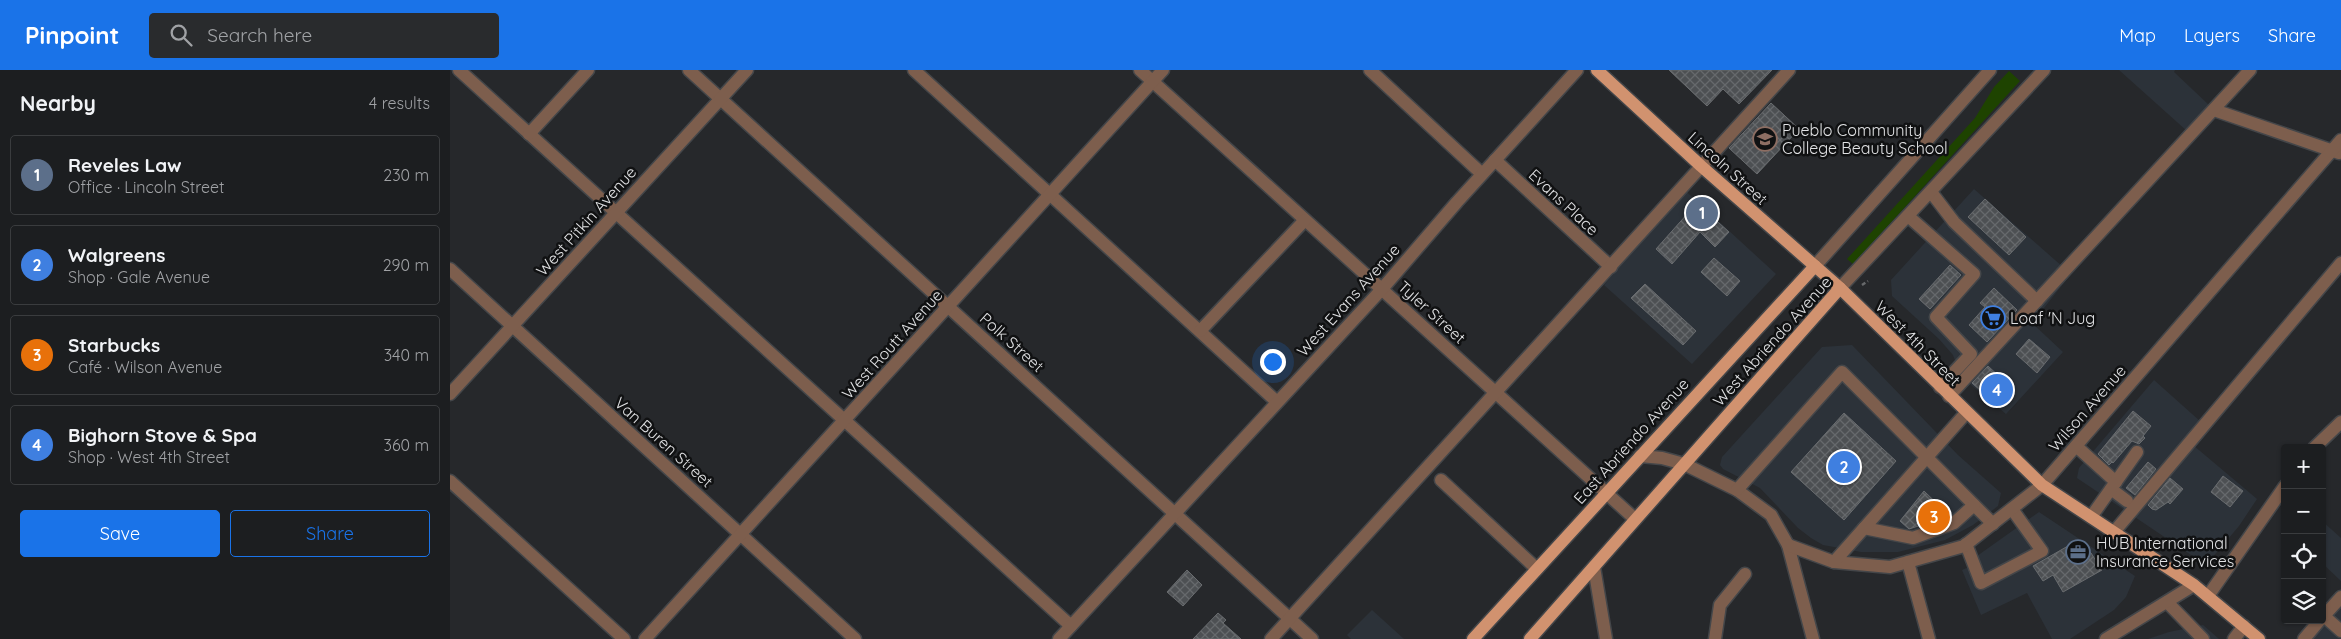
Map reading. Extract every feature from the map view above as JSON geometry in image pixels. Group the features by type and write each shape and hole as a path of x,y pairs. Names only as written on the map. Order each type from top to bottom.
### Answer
{"main road":[{"name":"Lincoln Street","path":"1597,70 1701,166 1840,288"},
{"name":"East Abriendo Avenue","path":"1473,639 1815,266"},
{"name":"West 4th Street","path":"1840,288 2042,486 2194,585 2259,639"},
{"name":"West Abriendo Avenue","path":"1530,639 1840,288"}],"street":[{"path":"459,70 1071,626"},
{"path":"529,134 588,70"},
{"name":"Polk Street","path":"689,70 1312,639"},
{"name":"West Pitkin Avenue","path":"450,394 747,70"},
{"path":"914,70 1277,402"},
{"name":"Tyler Street","path":"1140,70 1635,519"},
{"name":"West Routt Avenue","path":"645,639 1163,70"},
{"path":"1370,70 1482,174"},
{"name":"West Evans Avenue","path":"1059,639 1382,289 1482,174 1578,70"},
{"path":"1271,639 1611,268 1789,70"},
{"name":"West Abriendo Avenue","path":"1815,266 1990,70"},
{"name":"West Abriendo Avenue","path":"1840,288 2044,70"},
{"path":"1944,392 2037,301 2250,70"},
{"path":"2214,110 2337,152"},
{"name":"Wilson Avenue","path":"1788,545 1834,562 1890,567 1966,544 2042,486 2337,152 2341,140"},
{"name":"Evans Place","path":"1495,160 1611,268"},
{"path":"1931,192 1954,222 2037,301"},
{"path":"1908,216 1974,274 1936,317 1972,354 1944,392"},
{"path":"1200,331 1305,220"},
{"path":"2114,532 2341,263"},
{"name":"Van Buren Street","path":"450,269 855,639"},
{"path":"1737,490 1842,372 1993,524"},
{"path":"1834,562 1966,413"},
{"path":"2318,444 2341,422"},
{"path":"2076,446 2127,501"},
{"path":"2091,518 2137,452"},
{"path":"1640,456 1662,458 1684,464 1737,490 1771,515 1788,545 1813,639"},
{"path":"1441,480 1537,569"},
{"path":"450,481 624,639"},
{"path":"2208,596 2283,489"},
{"path":"1864,528 1913,538 1954,523 1974,505"},
{"path":"1966,544 1982,583 2042,551 2012,509"},
{"path":"1908,562 1930,639"},
{"path":"1594,568 1606,639"},
{"path":"1715,639 1720,604 1745,574"},
{"path":"2111,638 2194,585"},
{"path":"2326,614 2341,597"},
{"path":"2166,602 2203,639"},
{"path":"2326,621 2341,631"},
{"path":"2304,639 2317,624"},
{"path":"2234,639 2244,626"}],"path":[{"path":"1862,285 1868,281"}],"shaded area":[{"path":"2119,70 2175,70 2174,72 2210,106 2187,131"},
{"path":"1678,184 1776,274 1692,364 1604,285 1627,258"},
{"path":"1974,189 2071,274 2032,323 2063,352 2006,414 1971,385 1956,363 1953,355 1939,339 1892,296 1891,280"},
{"path":"1852,345 1958,455 2001,493 1998,506 1973,525 1945,540 1898,552 1861,552 1823,545 1811,538 1798,528 1760,488 1723,469 1720,465 1722,457 1822,347"},
{"path":"2154,380 2201,422 2187,440 2257,499 2239,526 2206,565 2077,478 2079,468"},
{"path":"2039,512 2135,576 2126,597 2114,610 2070,639 2052,639 2027,593 1981,615 1962,570 1976,564 1977,556"},
{"path":"2326,525 2341,538 2341,581 2326,567"},
{"path":"2341,592 2341,639 2298,639 2312,624 2326,624 2326,608"},
{"path":"1372,610 1404,639 1351,639 1347,635"},
{"path":"2203,625 2219,639 2148,639 2169,632"}],"green space":[{"path":"2009,71 2020,81 1853,264 1847,259 1975,118 1994,87"}],"building":[{"path":"1669,70 1772,70 1739,104 1723,89 1707,106"},
{"path":"1771,103 1799,129 1757,174 1729,148"},
{"path":"1985,199 2026,237 2009,255 1968,217"},
{"path":"1697,203 1729,232 1715,247 1700,232 1672,264 1656,249"},
{"path":"1714,258 1740,281 1727,296 1701,272"},
{"path":"1950,265 1961,275 1930,309 1919,299"},
{"path":"1645,284 1696,331 1683,345 1631,298"},
{"path":"1994,288 2017,310 1987,342 1969,325 1985,307 1980,303"},
{"path":"2029,339 2050,357 2037,373 2016,354"},
{"path":"1988,366 2015,391 2000,408 1972,383"},
{"path":"2133,411 2151,426 2143,436 2145,438 2139,444 2132,441 2113,463 2109,465 2098,454"},
{"path":"1844,413 1896,461 1844,520 1791,472"},
{"path":"2148,462 2156,469 2135,495 2126,488"},
{"path":"2223,476 2243,491 2230,507 2211,492"},
{"path":"2170,478 2183,489 2170,504 2168,502 2156,510 2152,509 2148,505"},
{"path":"1924,491 1950,516 1909,529 1900,521"},
{"path":"2075,542 2091,553 2102,570 2063,592 2053,575 2043,581 2033,566"},
{"path":"1187,570 1202,585 1183,606 1167,592"},
{"path":"1218,613 1226,620 1223,623 1241,639 1193,639"}],"place":[{"name":"Pueblo Community College Beauty School","path":"1765,139"},
{"name":"Reveles Law","path":"1702,213"},
{"name":"Loaf 'N Jug","path":"1993,318"},
{"name":"Bighorn Stove & Spa","path":"1997,390"},
{"name":"Walgreens","path":"1844,467"},
{"name":"Starbucks","path":"1934,517"},
{"name":"HUB International Insurance Services","path":"2078,552"}]}
